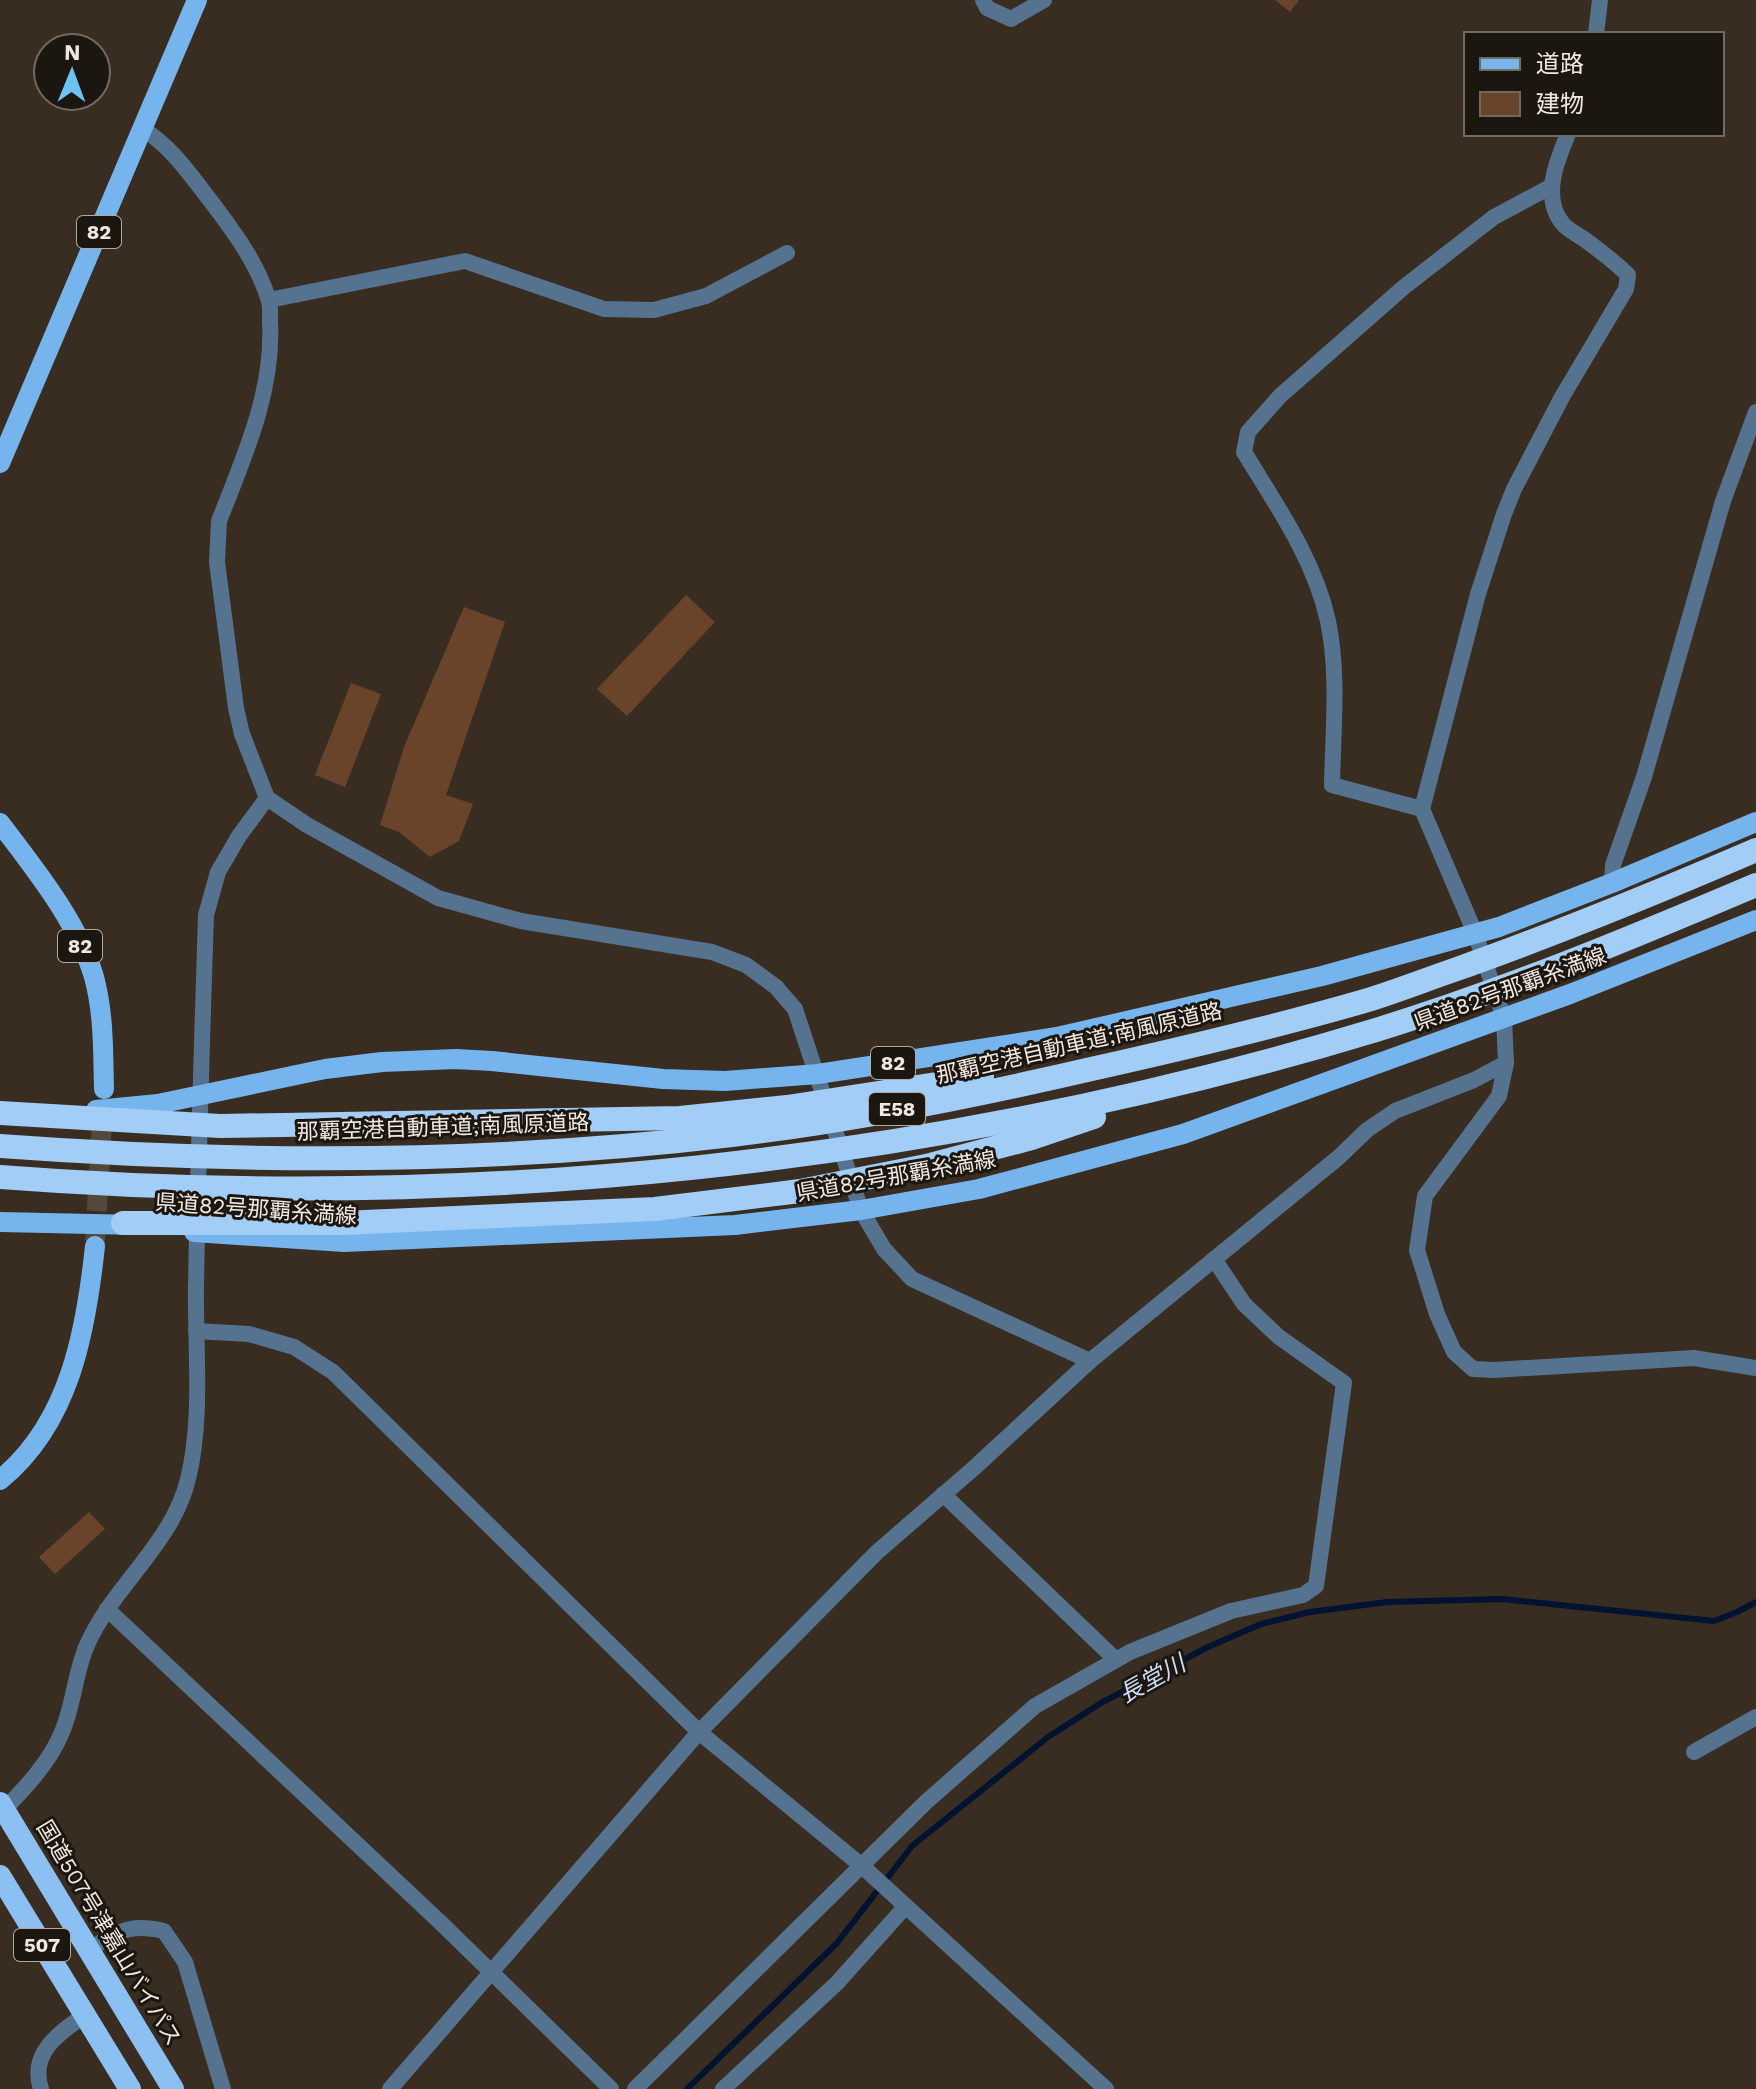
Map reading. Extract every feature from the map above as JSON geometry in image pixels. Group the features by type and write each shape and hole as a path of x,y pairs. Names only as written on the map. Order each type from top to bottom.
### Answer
{"highway":[{"name":"那覇空港自動車道;南風原道路","path":"0,1146 278,1159 459,1155 605,1147 733,1135 870,1114 985,1093 1201,1045 1371,999 1657,893 1756,850"},
{"name":"E58","path":"0,1177 57,1182 279,1189 462,1186 739,1165 873,1146 1000,1124 1218,1075 1379,1029 1534,976 1756,885"},
{"path":"0,1113 220,1126 680,1118 787,1107 1201,1045"},
{"path":"123,1223 343,1223 655,1209 800,1191 926,1166 1032,1138 1218,1075"},
{"name":"国道507号津嘉山バイパス","path":"0,1803 173,2089"},
{"name":"507","path":"0,1876 130,2089"}],"main road":[{"name":"82","path":"0,463 197,0"},
{"name":"82","path":"0,1113 158,1104 325,1069 418,1060 527,1063 663,1079 725,1081 818,1074 1057,1037 1322,976 1475,933 1612,883 1756,822"},
{"name":"82","path":"0,823 56,902 94,976 103,1021 104,1089"},
{"name":"県道82号那覇糸満線","path":"0,1222 123,1223 231,1236 344,1242 735,1225 861,1210 979,1189 1183,1134 1504,1018 1756,920"},
{"path":"0,1480 38,1439 57,1409 71,1375 88,1302 95,1246"}],"street":[{"path":"983,0 987,8 1011,19 1044,0"},
{"path":"1596,32 1600,0"},
{"path":"143,129 164,143 234,232 269,300 272,350 264,392 219,521 217,540 217,562 236,708 242,734 267,798 307,825 438,898 521,921 712,952 746,965 776,987 795,1009 861,1210 884,1249 912,1279 1090,1361"},
{"path":"1567,136 1555,165 1552,186 1556,209 1563,224 1613,260 1628,275 1626,289 1562,397 1504,514 1478,594 1422,809 1475,933 1504,1018 1506,1063 1499,1096 1425,1196 1417,1250 1437,1314 1454,1352 1473,1369 1694,1358 1756,1368"},
{"path":"1422,809 1332,785 1334,666 1328,620 1304,552 1244,452 1248,432 1280,396 1404,287 1494,217 1552,186"},
{"path":"269,300 465,261 604,309 654,310 706,296 787,253"},
{"path":"1612,883 1613,865 1644,777 1713,531 1756,412"},
{"path":"0,1814 27,1786 63,1731 84,1654 107,1609 178,1506 188,1481 195,1440 206,915 218,872 267,798"},
{"path":"390,2089 699,1732 876,1553 1090,1361 1339,1157 1367,1130 1395,1111 1462,1085 1506,1063"},
{"path":"635,2089 926,1802 1035,1706 1115,1659 1231,1611 1303,1595 1316,1586 1344,1383 1279,1337 1244,1304 1214,1259"},
{"path":"196,1331 249,1334 294,1347 333,1372 699,1732 862,1866 1106,2089"},
{"path":"943,1494 1115,1659"},
{"path":"107,1609 611,2089"},
{"path":"1694,1752 1756,1717"},
{"path":"723,2089 837,1983 905,1907"},
{"path":"90,1949 117,1932 141,1926 164,1931 185,1962 223,2089"},
{"path":"41,2089 37,2078 40,2055 56,2035 85,2015"}],"building":[{"path":"1275,0 1299,0 1290,12"},
{"path":"686,595 715,622 627,716 597,689"},
{"path":"464,607 505,622 446,795 473,804 459,841 430,857 399,832 380,825 404,747"},
{"path":"351,683 381,694 345,787 315,775"},
{"path":"89,1512 105,1529 55,1574 39,1557"}],"waterway":[{"name":"長堂川","path":"687,2089 837,1943 912,1846 1048,1737 1101,1703 1208,1647 1261,1624 1310,1612 1387,1602 1502,1599 1714,1621 1756,1602"}],"tunnel":[{"path":"95,1241 103,1105"}]}
